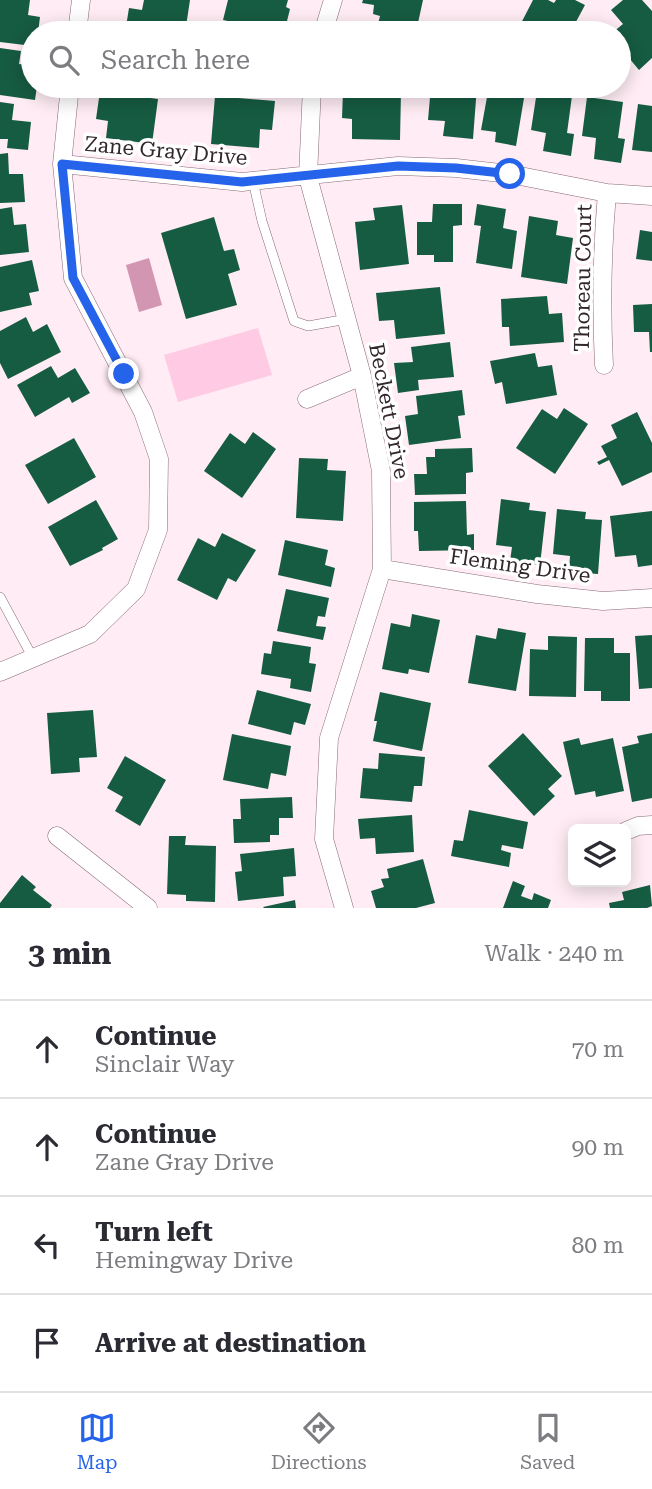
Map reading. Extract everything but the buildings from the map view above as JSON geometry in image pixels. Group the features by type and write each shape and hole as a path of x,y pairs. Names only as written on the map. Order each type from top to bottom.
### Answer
{"street":[{"path":"78,21 81,0"},
{"path":"327,21 333,0"},
{"path":"0,673 90,634 136,589 158,530 159,459 142,412 73,278 62,164 69,98"},
{"name":"Beckett Drive","path":"311,98 308,177 362,376 381,471 382,569 328,738 324,839 344,908"},
{"name":"Zane Gray Drive","path":"62,164 200,180 253,181 398,166 456,168 510,174 607,192 652,196"},
{"name":"Thoreau Court","path":"604,365 601,287 607,192"},
{"path":"307,399 362,376"},
{"name":"Fleming Drive","path":"382,569 537,594 603,601 652,598"},
{"path":"631,829 652,825"},
{"path":"57,836 148,908"}],"lane":[{"path":"253,181 262,221 294,321 308,326 347,319"},
{"path":"0,597 34,660"}],"shaded area":[{"path":"149,258 162,305 139,312 126,265"},
{"path":"258,328 272,375 178,402 164,355"}],"route":[{"path":"124,374 73,278 62,164 200,180 242,182 398,166 456,168 510,174"}]}
